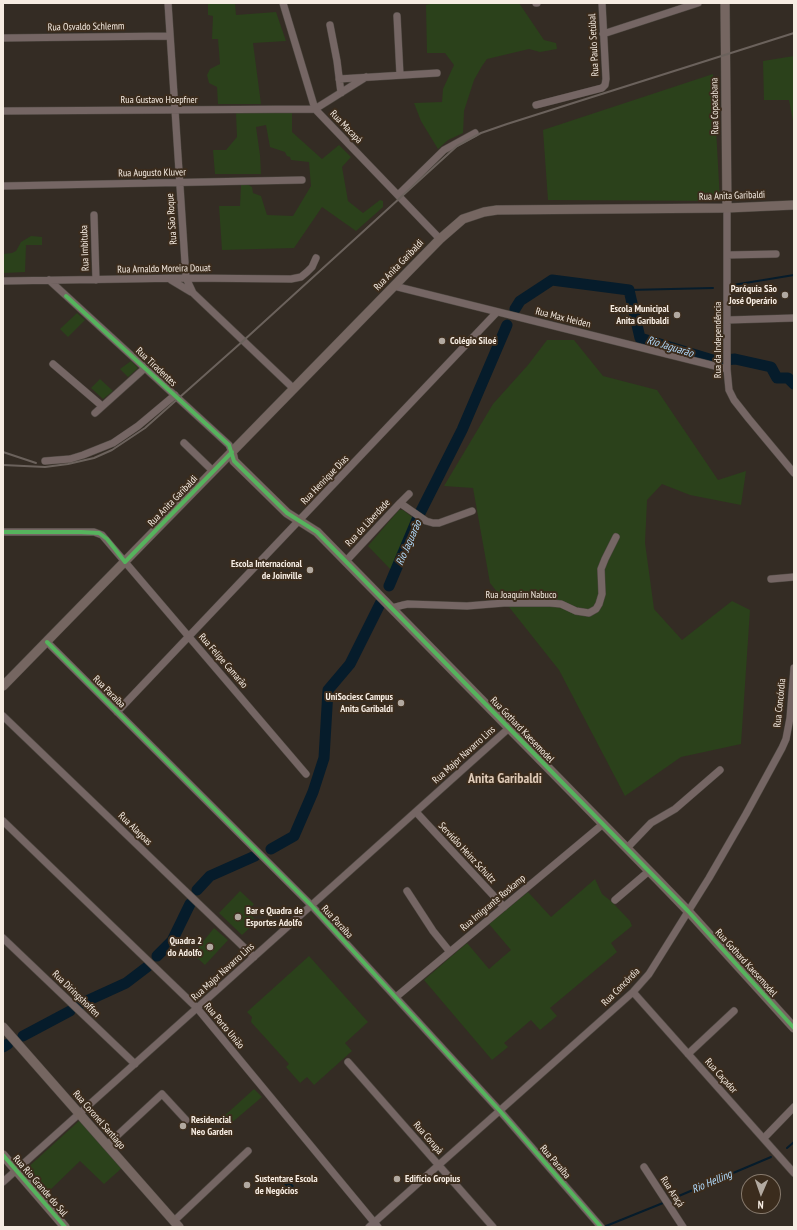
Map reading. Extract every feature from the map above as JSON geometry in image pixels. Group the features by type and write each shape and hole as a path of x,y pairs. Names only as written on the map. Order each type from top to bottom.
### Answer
{"main road":[{"name":"Rua Copacabana","path":"725,3 727,208"},
{"name":"Rua Anita Garibaldi","path":"3,686 126,562 293,388 440,239 463,219 490,211 727,208 794,205"},
{"name":"Rua Gothard Kaesemodel","path":"232,452 234,461 286,513 300,520 317,532 627,848 688,911 794,1028"},
{"name":"Rua Coronel Santiago","path":"3,1027 177,1225"},
{"name":"Rua Rio Grande do Sul","path":"3,1155 65,1227"}],"street":[{"name":"Rua São Roque","path":"168,3 186,278 193,293 293,388"},
{"name":"Rua Macapá","path":"283,3 315,109 440,239"},
{"name":"Rua Paulo Setúbal","path":"536,105 602,88 605,85 606,79 602,3"},
{"path":"603,34 689,4 698,3"},
{"path":"397,16 400,75"},
{"path":"330,25 340,93"},
{"name":"Rua Osvaldo Schlemm","path":"3,38 170,36"},
{"path":"339,79 438,73"},
{"path":"315,109 366,77"},
{"name":"Rua Gustavo Hoepfner","path":"3,112 315,109"},
{"path":"398,195 444,150 475,133"},
{"name":"Rua Augusto Kluver","path":"3,186 302,180"},
{"name":"Rua da Independência","path":"727,208 727,366 728,383 731,395 794,473"},
{"name":"Rua Imbituba","path":"94,215 96,280"},
{"path":"727,255 776,254"},
{"name":"Rua Arnaldo Moreira Douat","path":"3,281 186,278 291,279 301,277 307,272 312,267 316,258"},
{"path":"167,279 177,282 193,293"},
{"name":"Rua Tiradentes","path":"49,280 229,445 232,452"},
{"path":"66,296 66,286 72,280"},
{"name":"Rua Max Heiden","path":"394,286 497,312 727,366"},
{"name":"Rua Henrique Dias","path":"117,712 497,312"},
{"path":"728,320 794,318"},
{"path":"53,364 102,406"},
{"path":"95,413 145,368"},
{"path":"45,461 70,459 113,443 138,426 175,395"},
{"path":"184,442 213,471"},
{"path":"400,503 409,494"},
{"name":"Rua da Liberdade","path":"346,561 400,503 416,515 432,523 472,511"},
{"name":"Rua Felipe Camarão","path":"3,532 99,533 107,539 306,774"},
{"name":"Rua Joaquim Nabuco","path":"392,608 403,604 468,606 504,603 550,603 561,604 576,611 589,612 596,609 600,601 602,591 601,569 604,559 616,537"},
{"path":"770,579 794,578"},
{"name":"Rua Paraíba","path":"47,642 311,906 500,1111 601,1227"},
{"name":"Rua Concórdia","path":"374,1226 439,1165 633,992 649,974 746,814 782,748 788,730 793,702 794,668"},
{"name":"Rua Alagoas","path":"3,716 254,957"},
{"name":"Rua Major Navarro Lins","path":"3,1182 509,728"},
{"path":"627,848 651,823 675,809 720,770"},
{"name":"Servidão Heinz Schultz","path":"416,812 504,907"},
{"name":"Rua Porto União","path":"3,821 197,1008 374,1226"},
{"name":"Rua Imigrante Roskamp","path":"396,997 603,824"},
{"path":"615,900 649,871"},
{"path":"407,891 433,931 450,952"},
{"name":"Rua Diringshoffen","path":"3,938 135,1064"},
{"name":"Rua Caçador","path":"633,992 794,1172"},
{"path":"688,1054 734,1011"},
{"name":"Rua Corupá","path":"348,1062 493,1227"},
{"path":"107,1145 162,1094 186,1120"},
{"path":"764,1138 794,1107"},
{"path":"177,1225 248,1151"},
{"name":"Rua Araçá","path":"644,1167 683,1227"}],"green space":[{"path":"208,3 235,3 236,15 276,12 286,41 253,43 261,104 218,104 217,87 209,83 207,75 210,69 220,64 218,39 212,39 213,16 208,15"},
{"path":"434,3 519,3 544,40 556,43 557,49 540,52 529,49 487,59 474,80 464,111 463,133 448,140 438,149 421,121 414,103 442,102 443,89 454,65 445,53 427,53 426,5"},
{"path":"794,56 793,121 789,100 764,100 763,61"},
{"path":"713,74 720,201 548,200 543,130"},
{"path":"236,113 292,113 292,132 322,159 339,145 351,157 342,167 348,201 363,213 380,200 383,201 383,207 356,231 322,207 294,248 222,250 219,206 240,206 241,185 247,184 252,187 253,193 261,196 267,215 293,216 311,186 309,162 291,160 285,152 270,147 266,125 256,127 261,174 215,174 213,150 226,150 237,137"},
{"path":"31,236 42,237 42,245 26,245 25,272 3,273 3,254 16,251 21,242"},
{"path":"77,313 85,320 68,337 60,329"},
{"path":"547,340 574,340 603,376 657,390 718,480 746,471 741,505 690,495 662,484 647,500 645,543 654,609 682,640 732,601 750,610 741,744 681,757 625,796 559,670 490,583 473,488 444,486 493,404 528,365"},
{"path":"131,361 138,368 128,377 120,369"},
{"path":"100,379 113,391 103,399 91,388"},
{"path":"399,510 403,510 412,517 392,571 368,546"},
{"path":"595,879 602,894 630,921 632,926 611,943 617,952 550,1008 557,1016 540,1030 531,1020 504,1043 508,1047 492,1060 424,980 467,943 489,969 511,950 489,924 528,892 551,917"},
{"name":"Bar e Quadra de Esportes Adolfo","path":"240,891 254,904 247,912 257,921 242,935 219,913"},
{"name":"Quadra 2 do Adolfo","path":"214,928 228,940 205,965 193,954"},
{"path":"309,956 368,1022 345,1043 352,1051 314,1085 307,1077 300,1083 286,1067 289,1064 251,1022 252,1017 247,1012"},
{"path":"254,1089 262,1097 229,1125 222,1118"},
{"path":"80,1120 123,1167 104,1184 80,1161 47,1193 25,1170"}],"water":[{"path":"285,1177 294,1186 290,1190 281,1181"}],"waterway":[{"path":"733,285 794,275"},
{"name":"Rio Jaguarão","path":"515,309 520,301 552,280 629,290 640,338 716,361 735,359 771,367 777,378 788,378 794,384"},
{"path":"629,290 713,288"},
{"name":"Rio Jaguarão","path":"389,586 419,515 462,430 507,325"},
{"name":"Rio Jaguarão","path":"271,849 294,836 313,792 324,758 328,690 350,664 381,602"},
{"name":"Rio Jaguarão","path":"197,890 210,876 255,856"},
{"name":"Rio Jaguarão","path":"157,956 172,941 190,904"},
{"name":"Rio Jaguarão","path":"80,1004 126,983 147,967"},
{"name":"Rio Jaguarão","path":"23,1036 70,1011"},
{"name":"Rio Jaguarão","path":"3,1047 8,1044"},
{"name":"Rio Helling","path":"787,1148 794,1142"},
{"name":"Rio Helling","path":"674,1198 771,1157"},
{"name":"Rio Helling","path":"606,1226 663,1203"}],"railway":[{"path":"3,465 45,467 68,464 94,458 112,450 145,428 457,146 481,133 507,124 794,33"},
{"path":"3,452 36,463"}],"cycle path":[{"path":"66,296 229,445 234,461 287,513 317,532 688,911 794,1028"},
{"path":"3,532 99,533 107,539 125,562 232,452"},
{"path":"47,642 311,905 500,1111 601,1227"},
{"path":"3,1155 65,1227"}],"place":[{"name":"Paróquia São José Operário","path":"785,295"},
{"name":"Escola Municipal Anita Garibaldi","path":"677,315"},
{"name":"Colégio Siloé","path":"442,341"},
{"name":"Escola Internacional de Joinville","path":"310,570"},
{"name":"UniSociesc Campus Anita Garibaldi","path":"401,703"},
{"name":"Bar e Quadra de Esportes Adolfo","path":"238,917"},
{"name":"Quadra 2 do Adolfo","path":"210,947"},
{"name":"Residencial Neo Garden","path":"183,1126"},
{"name":"Edifício Gropius","path":"397,1179"},
{"name":"Sustentare Escola de Negócios","path":"247,1185"}],"district":[{"name":"Anita Garibaldi","path":"505,779"}]}
